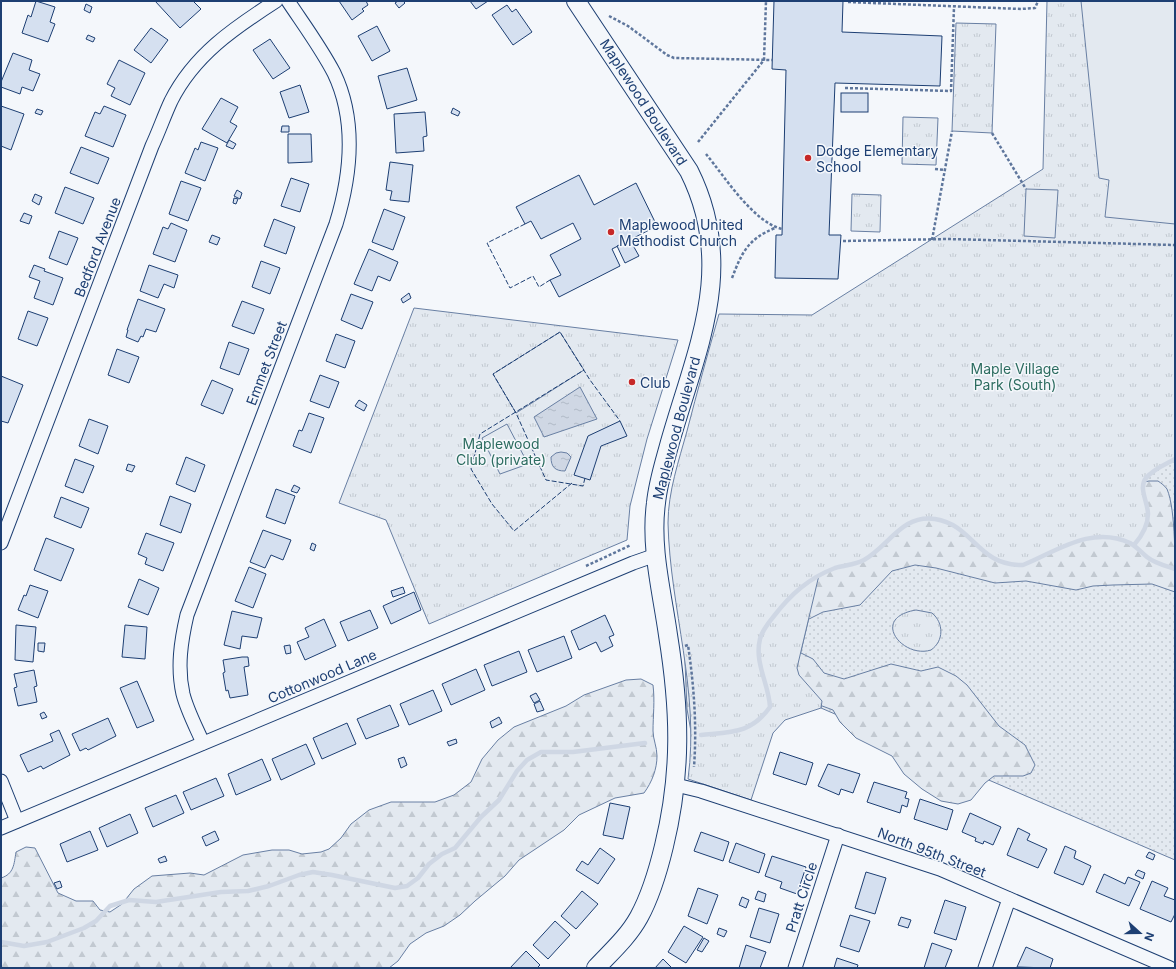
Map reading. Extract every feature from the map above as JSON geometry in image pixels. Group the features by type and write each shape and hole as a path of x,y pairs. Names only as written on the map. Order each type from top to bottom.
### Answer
{"street":[{"name":"Bedford Avenue","path":"1,543 152,146 172,101 189,72 213,45 236,26 276,1"},
{"name":"Emmet Street","path":"203,743 184,695 182,683 180,653 187,615 336,224 343,200 348,174 349,127 340,88 324,56 288,1"},
{"name":"Maplewood Boulevard","path":"576,1 689,171 701,199 710,236 712,267 710,297 703,329 658,490 655,514 656,555 677,702 678,734 676,785 659,864 648,897 631,930 596,968"},
{"name":"Cottonwood Lane","path":"1,828 633,563 656,555"},
{"path":"1,782 17,821"},
{"name":"North 95th Street","path":"676,785 701,791 940,869 1170,968"},
{"name":"Pratt Circle","path":"795,968 838,835"},
{"path":"985,968 1008,899"}],"path":[{"path":"698,142 764,60 766,1"},
{"path":"848,2 954,7 1035,8 1038,1"},
{"path":"845,88 951,91 954,7"},
{"path":"609,16 628,26 667,55 674,58 772,60"},
{"path":"932,240 952,131"},
{"path":"992,133 1026,189"},
{"path":"706,154 753,212 775,228 782,229"},
{"path":"935,170 945,170"},
{"path":"732,278 739,258 746,247 762,233 775,228"},
{"path":"843,241 932,240 1175,245"}],"green space":[{"name":"Maple Village Park (South)","path":"1047,1 1175,1 1175,459 1152,472 1144,482 1143,491 1148,514 1144,531 1134,545 1118,539 1104,537 1090,538 1064,546 1023,565 1005,563 992,557 980,549 961,530 949,523 936,519 918,520 908,524 883,547 862,561 836,568 819,575 797,668 799,675 822,701 821,708 785,720 773,733 751,800 688,779 691,746 690,714 670,555 668,511 674,476 719,314 812,315 1043,169"},
{"path":"1081,1 1175,1 1175,224 1105,217 1109,180 1099,178"},
{"path":"956,23 996,24 992,133 952,131"},
{"path":"903,117 938,118 936,165 902,164"},
{"path":"1026,189 1058,190 1055,238 1024,236"},
{"path":"852,194 881,195 880,232 851,231"},
{"name":"Maplewood Club (private)","path":"414,308 678,340 647,439 630,506 627,540 429,624 386,520 339,503"},
{"path":"560,332 584,370 516,413 493,374"},
{"path":"507,424 528,464 500,474 482,438"},
{"path":"1175,459 1175,860 821,708 822,701 797,668 819,575 1143,484 1152,472"},
{"path":"1158,481 1163,485 1167,489 1170,498 1174,539 1175,592 1152,584 1093,586 1076,590 1026,581 995,583 936,568 915,565 892,571 860,605 823,612 795,626 818,519 1135,484"},
{"path":"916,610 932,613 939,622 941,632 940,637 938,642 931,650 920,651 910,649 895,636 893,629 895,621 902,614"},
{"path":"684,639 791,648 813,659 824,673 844,679 891,664 921,671 938,667 956,676 967,685 999,726 1025,745 1035,765 1031,773 1023,776 994,776 985,783 971,800 958,804 941,801 922,789 904,774 892,756 856,738 840,722 833,710 806,700 693,743 687,709"},
{"path":"641,679 653,685 653,731 657,756 654,775 644,793 615,798 579,815 564,830 519,860 505,876 460,915 444,926 426,933 410,944 398,961 389,968 1,968 1,878 9,874 13,868 16,852 26,847 35,848 58,893 76,901 93,901 100,910 110,912 122,904 134,889 152,876 190,873 204,875 243,855 272,850 289,850 302,854 321,852 329,849 341,838 351,824 369,810 391,802 435,802 454,795 471,782 482,759 498,740 514,727 566,706 584,695 626,680"}],"water":[{"path":"580,387 597,419 544,437 534,417"},
{"path":"556,453 567,453 571,457 565,471 554,468 552,463 551,457"}],"building":[{"path":"36,1 55,7 50,22 55,24 48,42 22,33 28,15 31,17"},
{"path":"155,1 193,1 201,9 180,28"},
{"path":"339,1 366,1 368,5 362,9 364,11 352,20"},
{"path":"398,1 403,1 405,3 399,8 395,3"},
{"path":"470,1 488,1 476,9"},
{"name":"Dodge Elementary School","path":"774,1 843,1 842,32 942,36 940,86 835,83 829,235 841,235 838,279 775,278 776,235 782,235 786,70 772,69"},
{"path":"86,4 92,7 90,13 84,10"},
{"path":"507,5 512,12 516,9 532,32 513,45 492,15"},
{"path":"377,26 390,51 372,61 358,36"},
{"path":"151,28 168,40 151,63 134,50"},
{"path":"88,35 95,38 93,42 86,39"},
{"path":"270,39 290,68 273,79 253,50"},
{"path":"13,53 32,60 29,70 40,74 33,91 22,87 20,94 1,87 1,82"},
{"path":"119,60 145,73 130,105 111,96 115,88 107,84"},
{"path":"407,68 417,100 387,109 378,76"},
{"path":"300,85 309,112 289,118 280,92"},
{"path":"841,93 868,93 868,112 841,112"},
{"path":"221,98 238,107 230,122 237,126 227,143 202,129"},
{"path":"1,106 24,114 11,150 1,146"},
{"path":"104,106 126,115 113,147 85,136 95,112 100,114"},
{"path":"453,108 460,112 458,116 451,113"},
{"path":"37,109 43,111 41,115 35,113"},
{"path":"425,112 427,136 423,137 424,151 396,153 394,114"},
{"path":"282,126 289,126 289,132 281,132"},
{"path":"288,134 311,134 312,162 288,163"},
{"path":"229,140 236,144 233,149 226,146"},
{"path":"201,142 218,148 205,181 185,173 195,148 198,150"},
{"path":"81,147 109,158 98,184 70,173"},
{"path":"390,162 413,165 409,202 390,200 392,191 386,190"},
{"name":"Maplewood United Methodist Church","path":"579,175 594,205 636,183 657,226 612,249 620,266 559,297 550,280 561,275 550,255 581,239 573,223 541,239 531,221 525,224 516,207"},
{"path":"291,178 309,184 300,212 281,206"},
{"path":"181,181 201,188 188,221 169,214"},
{"path":"65,187 94,198 83,224 55,213"},
{"path":"237,190 242,193 240,199 234,196"},
{"path":"35,194 42,197 39,205 32,201"},
{"path":"234,198 238,199 236,204 233,203"},
{"path":"384,209 405,217 393,250 372,242"},
{"path":"24,213 32,216 29,224 20,221"},
{"path":"274,219 295,227 286,254 264,246"},
{"path":"171,223 187,230 175,262 153,254 163,227 168,229"},
{"path":"59,231 78,238 67,265 49,258"},
{"path":"212,235 220,238 217,245 209,242"},
{"path":"630,240 639,256 625,263 617,246"},
{"path":"369,249 398,262 390,281 378,276 372,291 354,284"},
{"path":"261,261 280,268 270,294 252,287"},
{"path":"34,265 45,269 44,271 63,278 53,305 34,298 40,281 29,277"},
{"path":"149,265 178,275 174,288 164,284 158,298 140,291"},
{"path":"409,293 411,298 403,303 401,299"},
{"path":"351,294 373,302 362,329 341,320"},
{"path":"138,299 165,309 156,332 146,329 143,337 141,336 138,342 126,337"},
{"path":"242,301 264,309 254,334 232,326"},
{"path":"28,311 48,318 37,346 18,339"},
{"path":"336,334 355,341 345,368 326,361"},
{"path":"229,342 249,349 239,375 220,368"},
{"path":"117,349 139,357 129,383 108,375"},
{"path":"320,375 339,382 329,408 310,401"},
{"path":"1,376 23,385 8,423 1,421"},
{"path":"212,380 233,389 223,414 201,405"},
{"path":"359,400 367,405 364,411 355,406"},
{"path":"309,413 324,418 311,453 293,446 299,430 302,431"},
{"path":"89,419 108,426 98,454 79,446"},
{"path":"620,421 627,436 601,446 590,480 574,475 588,436"},
{"path":"186,457 205,465 195,492 176,484"},
{"path":"75,459 94,466 83,493 65,486"},
{"path":"128,464 135,466 132,472 126,470"},
{"path":"294,485 300,488 297,493 291,491"},
{"path":"276,489 295,496 285,524 266,517"},
{"path":"170,496 191,504 181,533 160,525"},
{"path":"61,497 89,508 81,528 54,517"},
{"path":"263,530 291,540 283,560 271,555 265,568 250,562"},
{"path":"146,533 174,543 163,571 145,564 147,558 138,554"},
{"path":"46,538 74,549 61,581 34,570"},
{"path":"312,543 316,545 314,551 310,549"},
{"path":"249,567 266,574 253,608 235,601"},
{"path":"139,579 159,588 148,615 128,607"},
{"path":"30,585 48,591 38,618 18,610"},
{"path":"403,587 405,593 393,597 391,591"},
{"path":"414,592 421,610 391,624 383,606"},
{"path":"370,610 378,628 348,641 340,622"},
{"path":"232,611 262,618 257,638 242,636 240,649 224,645"},
{"path":"605,615 614,635 609,637 613,646 601,652 596,642 579,650 571,631"},
{"path":"324,619 336,646 305,660 297,642 309,637 305,628"},
{"path":"16,625 36,627 33,662 15,660"},
{"path":"125,625 147,627 145,659 122,657"},
{"path":"564,636 572,658 537,672 528,650"},
{"path":"38,643 45,643 44,652 38,651"},
{"path":"290,645 291,653 286,654 284,646"},
{"path":"519,651 527,672 492,686 484,665"},
{"path":"248,657 249,666 244,667 248,695 230,698 228,690 226,691 223,673 225,672 223,660"},
{"path":"476,669 485,690 451,705 442,684"},
{"path":"34,670 37,686 34,687 37,702 18,706 14,688 17,687 14,674"},
{"path":"137,681 154,721 137,728 120,688"},
{"path":"433,690 442,711 409,725 400,704"},
{"path":"536,693 540,700 534,703 530,696"},
{"path":"540,701 544,710 537,712 534,704"},
{"path":"390,705 399,726 366,739 357,719"},
{"path":"44,712 47,717 42,719 40,714"},
{"path":"499,717 502,723 492,728 490,722"},
{"path":"108,718 116,736 88,750 86,748 80,751 72,734"},
{"path":"347,723 356,744 322,759 313,738"},
{"path":"59,730 70,755 43,769 41,766 28,772 20,755 53,741 50,734"},
{"path":"456,739 457,743 449,746 447,742"},
{"path":"306,744 315,764 281,780 272,759"},
{"path":"780,752 813,763 806,785 773,774"},
{"path":"404,757 407,765 401,768 398,759"},
{"path":"262,759 271,780 236,795 228,774"},
{"path":"828,764 860,774 853,793 841,789 839,795 818,786"},
{"path":"216,778 224,796 191,810 183,792"},
{"path":"874,782 907,792 905,798 909,799 907,807 902,805 900,813 867,802"},
{"path":"176,795 184,813 153,827 145,808"},
{"path":"920,799 953,810 947,830 914,819"},
{"path":"610,803 630,807 623,839 603,835"},
{"path":"970,813 1001,827 993,845 984,841 983,844 975,841 976,838 962,832"},
{"path":"130,814 138,833 107,847 99,828"},
{"path":"1018,828 1030,834 1027,840 1047,849 1038,868 1007,855"},
{"path":"90,831 98,850 67,862 60,844"},
{"path":"215,831 219,840 206,846 202,837"},
{"path":"701,832 729,842 723,861 694,851"},
{"path":"736,843 765,854 759,873 729,862"},
{"path":"1065,846 1076,851 1074,858 1091,866 1083,885 1054,873"},
{"path":"600,848 615,859 598,884 576,870 582,861 588,865"},
{"path":"1149,852 1155,855 1153,860 1146,857"},
{"path":"165,856 167,861 160,863 158,859"},
{"path":"772,856 806,867 797,894 780,888 782,882 765,876"},
{"path":"1138,870 1145,873 1143,879 1135,875"},
{"path":"866,872 886,878 875,914 855,908"},
{"path":"1104,874 1125,884 1128,877 1140,882 1129,906 1096,892"},
{"path":"60,881 62,887 57,889 54,883"},
{"path":"1152,881 1168,888 1164,896 1175,900 1175,914 1171,922 1140,909"},
{"path":"698,888 718,895 707,924 688,916"},
{"path":"582,891 598,904 576,929 561,916"},
{"path":"758,891 766,894 764,902 755,899"},
{"path":"742,897 749,900 746,908 739,905"},
{"path":"945,900 966,907 956,940 934,933"},
{"path":"759,908 779,914 770,943 750,937"},
{"path":"850,915 870,921 859,952 840,946"},
{"path":"901,917 911,920 908,928 898,925"},
{"path":"555,921 570,935 548,959 533,945"},
{"path":"684,926 703,937 686,963 668,952"},
{"path":"719,928 727,931 724,937 717,934"},
{"path":"704,938 709,941 702,952 697,950"},
{"path":"932,943 952,950 945,968 924,968"},
{"path":"746,945 766,952 760,968 739,968"},
{"path":"1026,947 1053,959 1050,968 1017,967"},
{"path":"526,951 540,965 537,968 510,968"},
{"path":"837,958 858,965 857,968 834,968"},
{"path":"663,959 672,968 655,968"}],"waterway":[{"path":"1134,545 1144,531 1148,518 1148,509 1143,491 1144,482 1152,472 1175,459"},
{"path":"701,735 731,732 748,727 763,716 770,707 760,665 759,648 762,633 780,608 809,582 835,568 861,562 873,554 896,532 914,521 935,519 948,523 959,529 995,559 1008,564 1023,565 1075,542 1088,538 1102,537 1116,538 1130,543 1153,561 1175,569"},
{"path":"1,942 24,946 47,942 84,928 96,921 110,906 129,900 156,902 221,892 248,891 313,872 395,888 407,886 418,878 429,864 442,854 455,848 481,817 499,800 517,771 527,760 541,752 573,752 645,743"}],"fence":[{"path":"525,224 487,243 510,288 533,276 539,287 550,280"},
{"path":"585,478 583,486 546,480 516,413 493,374 560,332 590,380 620,421"},
{"path":"572,483 514,531 492,504 471,469 480,434 584,370"}],"place":[{"name":"Dodge Elementary School","path":"808,158"},
{"name":"Maplewood United Methodist Church","path":"611,232"},
{"name":"Club","path":"632,382"}]}
